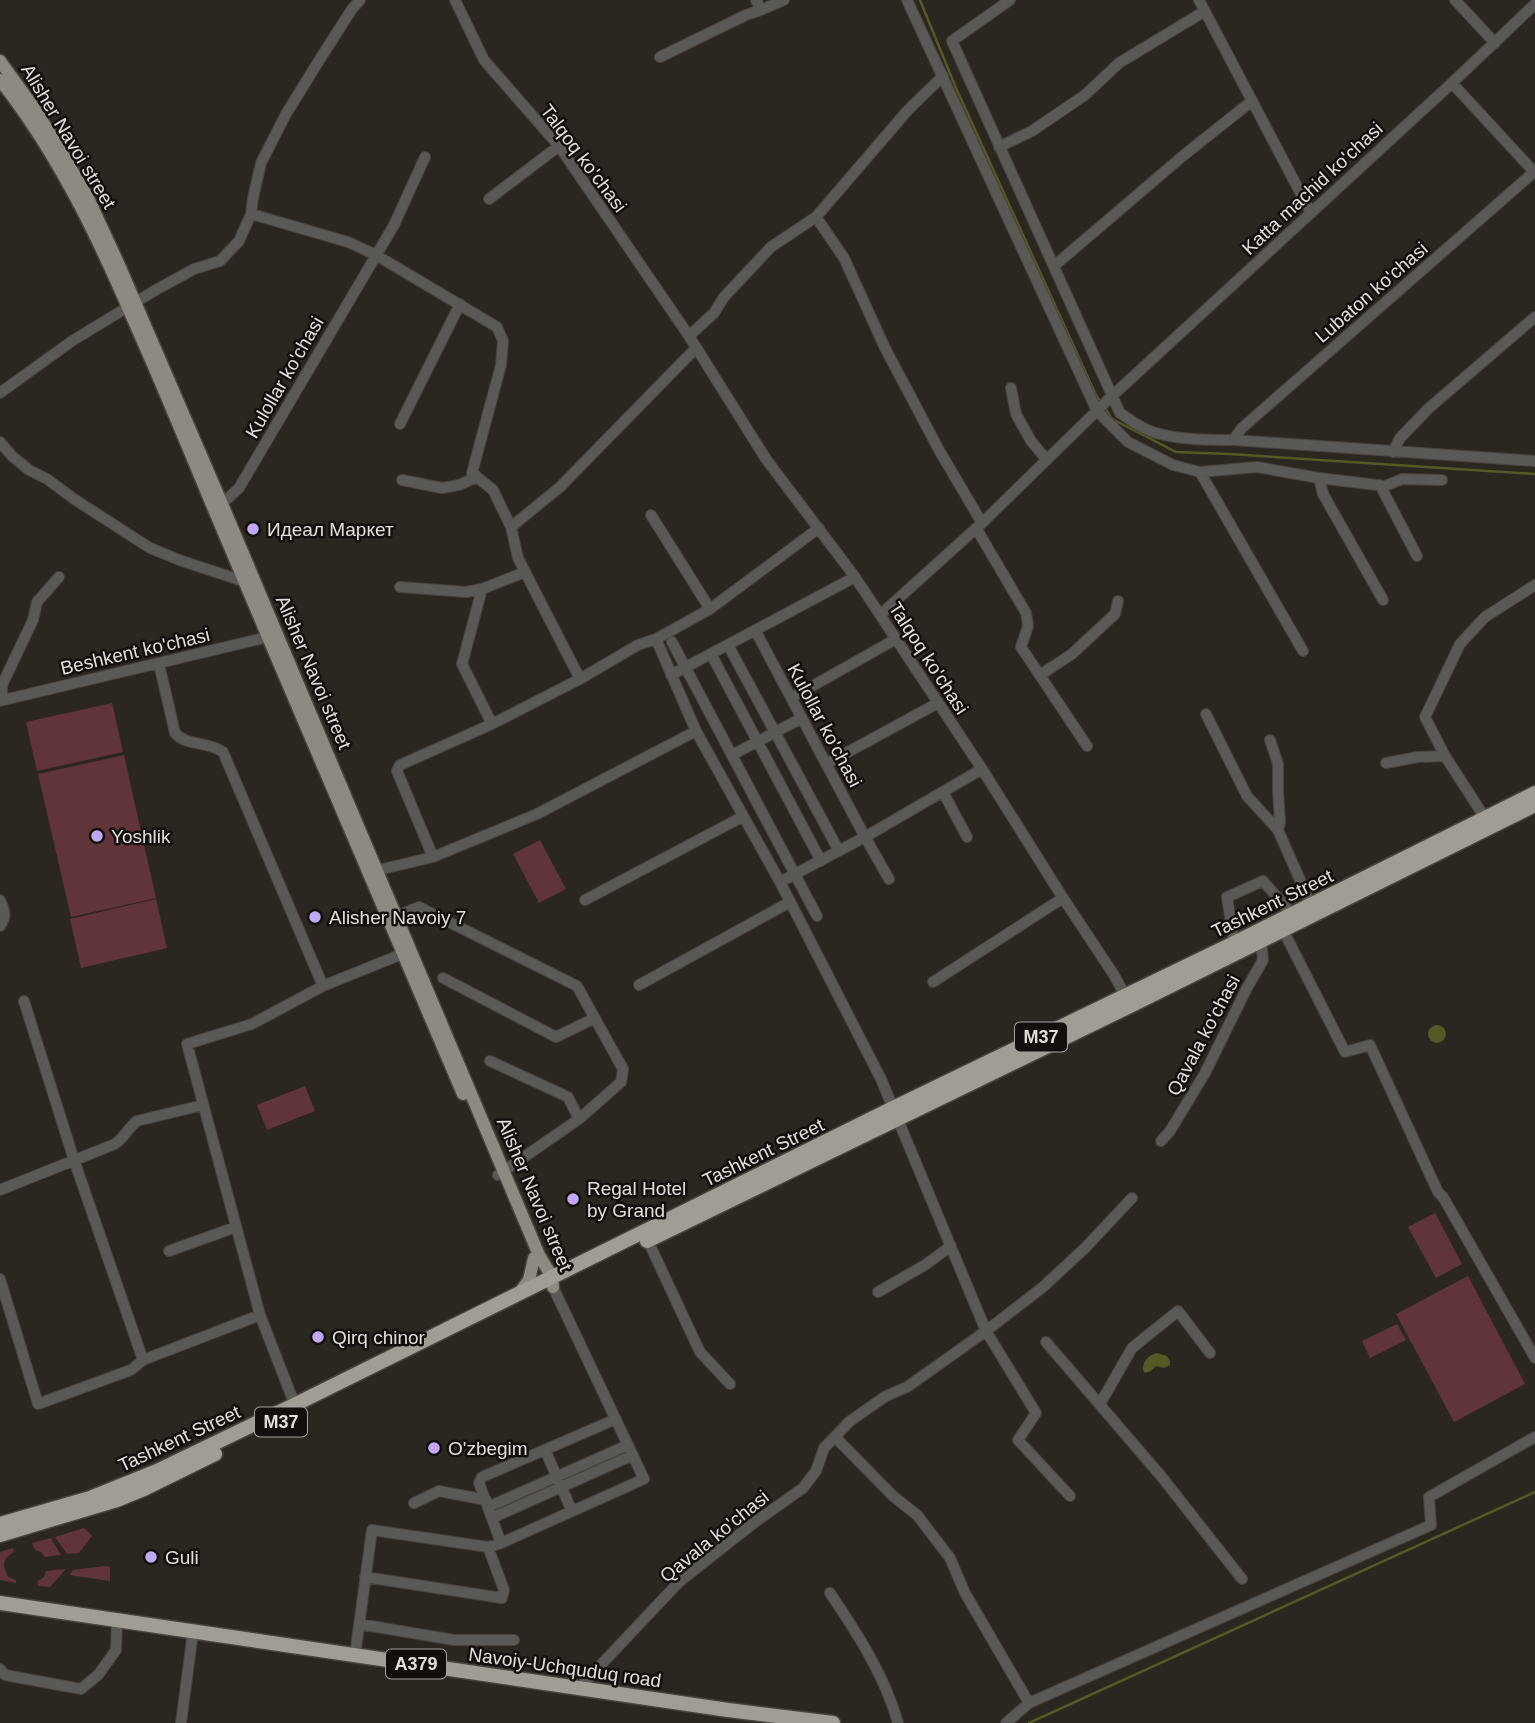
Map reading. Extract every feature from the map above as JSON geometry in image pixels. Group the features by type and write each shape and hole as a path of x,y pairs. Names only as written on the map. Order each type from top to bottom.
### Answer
{"highway":[{"name":"Tashkent Street","path":"1128,1001 1234,943 1535,793"},
{"name":"Tashkent Street","path":"0,1524 117,1488 296,1409 550,1281 576,1265 1128,1001 1261,941 1535,805"},
{"name":"Tashkent Street","path":"0,1535 87,1510 144,1489 520,1292 648,1241 896,1114"},
{"name":"Navoiy-Uchquduq road","path":"0,1603 728,1710 833,1723"}],"main road":[{"name":"Alisher Navoi street","path":"0,61 15,91 48,132 88,198 372,871 402,954 550,1281"},
{"name":"Alisher Navoi street","path":"0,80 15,91"},
{"name":"Alisher Navoi street","path":"372,871 396,916 501,1173"},
{"path":"520,1292 529,1279 537,1256 559,1265 576,1265"}],"street":[{"path":"0,393 72,341 154,291 194,269 220,261 239,240 251,214 261,163 286,114 360,0"},
{"path":"756,0 761,10"},
{"path":"660,57 746,15 784,0"},
{"path":"907,0 1097,411 1128,442 1173,465 1200,472 1257,467 1385,486 1402,479 1441,480"},
{"path":"1010,0 951,41 1120,413 1158,434 1189,439 1535,461"},
{"path":"1199,0 1311,213"},
{"path":"1455,0 1495,43"},
{"name":"Talqoq ko'chasi","path":"459,1 484,60 559,146 696,348 766,459 855,577 982,769 1128,1001"},
{"name":"Katta machid ko'chasi","path":"880,614 979,526 1111,397 1535,4"},
{"path":"999,147 1032,131 1085,95 1119,63 1205,11"},
{"path":"688,336 714,313 723,297 771,247 816,217 908,110 943,76"},
{"name":"Lubaton ko'chasi","path":"1233,440 1252,419 1535,172 1452,83"},
{"path":"1054,266 1184,155 1252,102"},
{"path":"489,199 559,146"},
{"name":"Kulollar ko'chasi","path":"218,505 239,488 394,225 425,157"},
{"path":"251,214 348,242 376,255 497,327 503,341 501,365 472,473 493,490 511,527 518,558 580,679"},
{"path":"816,217 844,258 891,360 1026,613 1028,626 1021,647 1087,746"},
{"path":"400,424 460,304"},
{"path":"1394,452 1400,438 1429,408 1535,317"},
{"path":"511,527 560,487 696,348"},
{"path":"1011,388 1016,414 1047,460"},
{"path":"0,442 29,470 47,479 150,548 251,584"},
{"path":"1200,472 1304,651"},
{"path":"402,480 442,488 459,485 477,477"},
{"path":"1319,478 1323,494 1383,600"},
{"path":"1380,485 1417,556"},
{"path":"652,515 710,610"},
{"path":"433,857 397,771 400,765 492,724 580,679 638,645 656,639 710,610 819,528"},
{"path":"400,586 466,592 482,589 525,572"},
{"path":"671,675 855,577"},
{"path":"1,701 2,685 33,620 37,602 59,578"},
{"path":"1485,818 1445,755 1425,717 1460,645 1485,617 1535,585"},
{"path":"482,589 462,664 492,724"},
{"path":"1040,675 1072,654 1115,614 1118,601"},
{"name":"Kulollar ko'chasi","path":"755,631 889,879"},
{"name":"Beshkent ko'chasi","path":"1,701 273,636"},
{"path":"656,639 696,731 780,882 881,1079 986,1331 1036,1413 1018,1440 1070,1496"},
{"path":"791,698 896,639"},
{"path":"672,642 817,916"},
{"path":"728,645 839,851"},
{"path":"711,654 821,861"},
{"path":"159,664 175,733 185,741 214,746 223,751 323,986"},
{"path":"826,764 938,703"},
{"path":"1206,715 1247,796 1278,830 1311,905"},
{"path":"732,755 802,718"},
{"path":"372,871 433,857 537,814 696,731"},
{"path":"1270,740 1278,764 1278,830"},
{"path":"1386,763 1445,755"},
{"path":"780,882 865,837 982,769"},
{"path":"943,792 967,836"},
{"path":"585,900 742,817"},
{"path":"1234,943 1227,897 1263,881 1292,914"},
{"path":"933,982 1063,898"},
{"path":"0,900 5,911 5,918 0,926"},
{"path":"639,985 790,902"},
{"path":"396,916 419,907 577,986 623,1069 621,1082 579,1119 501,1173"},
{"path":"1283,930 1345,1052 1370,1045 1438,1192 1443,1196 1535,1358"},
{"name":"Qavala ko'chasi","path":"1161,1141 1170,1131 1205,1073 1263,960 1261,941"},
{"path":"296,1409 260,1315 187,1044 252,1024 323,986 402,954"},
{"path":"443,978 556,1037 595,1018"},
{"path":"24,1002 74,1160 143,1360"},
{"path":"490,1061 568,1097 579,1119"},
{"path":"0,1190 115,1144 124,1138 129,1127 137,1121 203,1105"},
{"name":"Qavala ko'chasi","path":"579,1688 679,1582 803,1488 816,1471 824,1448 850,1421 886,1396 907,1387 1043,1287 1132,1198"},
{"path":"169,1251 236,1227"},
{"path":"648,1241 700,1352 730,1384"},
{"path":"878,1292 925,1265 951,1246"},
{"path":"0,1279 38,1404 131,1370 143,1360 260,1315"},
{"path":"355,1656 372,1530 488,1546 501,1543 644,1479 550,1281"},
{"path":"1100,1404 1132,1348 1178,1311 1210,1353"},
{"path":"1046,1342 1161,1476 1242,1579"},
{"path":"501,1543 480,1483 482,1477 616,1419"},
{"path":"835,1437 892,1496 916,1515 950,1558 965,1593 1029,1703"},
{"path":"1006,1723 1029,1703 1431,1525 1429,1497 1535,1437"},
{"path":"414,1503 439,1491 487,1504 557,1477 628,1445"},
{"path":"545,1450 572,1511"},
{"path":"492,1518 633,1455"},
{"path":"365,1577 502,1598 504,1590 488,1546"},
{"path":"830,1593 852,1626 891,1699 898,1723"},
{"path":"0,1669 5,1675 81,1689 98,1675 116,1650 117,1620"},
{"path":"359,1624 454,1640 514,1640"},
{"path":"181,1723 193,1632"}],"shaded area":[{"path":"112,703 123,752 37,771 26,722"},
{"name":"Yoshlik","path":"124,755 156,898 71,917 38,774"},
{"path":"540,840 566,889 539,903 513,854"},
{"path":"156,899 167,948 81,968 70,919"},
{"path":"1437,1025 1443,1028 1446,1034 1443,1040 1437,1043 1431,1040 1428,1034 1431,1028"},
{"path":"305,1086 315,1111 267,1130 257,1105"},
{"path":"1435,1213 1462,1264 1436,1278 1408,1227"},
{"path":"1468,1276 1525,1384 1454,1422 1396,1314"},
{"path":"1397,1324 1406,1340 1370,1358 1362,1341"},
{"path":"1157,1353 1167,1356 1170,1365 1164,1368 1156,1366 1145,1373 1145,1361"},
{"path":"84,1528 92,1536 79,1553 67,1554 55,1537"},
{"path":"51,1538 61,1555 45,1557 35,1550 32,1543"},
{"path":"13,1548 14,1552 7,1557 4,1566 8,1577 16,1580 16,1583 0,1580 0,1552"},
{"path":"110,1567 110,1581 69,1575 73,1570"},
{"path":"66,1569 50,1587 38,1586 38,1581 44,1577 46,1571"}],"waterway":[{"path":"920,0 956,88 1101,403"},
{"path":"1105,408 1112,419 1176,452 1535,474"},
{"path":"1029,1723 1535,1492"}],"place":[{"name":"Идеал Маркет","path":"253,529"},
{"name":"Yoshlik","path":"97,836"},
{"name":"Alisher Navoiy 7","path":"315,917"},
{"name":"Regal Hotel by Grand","path":"573,1199"},
{"name":"Qirq chinor","path":"318,1337"},
{"name":"O'zbegim","path":"434,1448"},
{"name":"Guli","path":"151,1557"}]}
